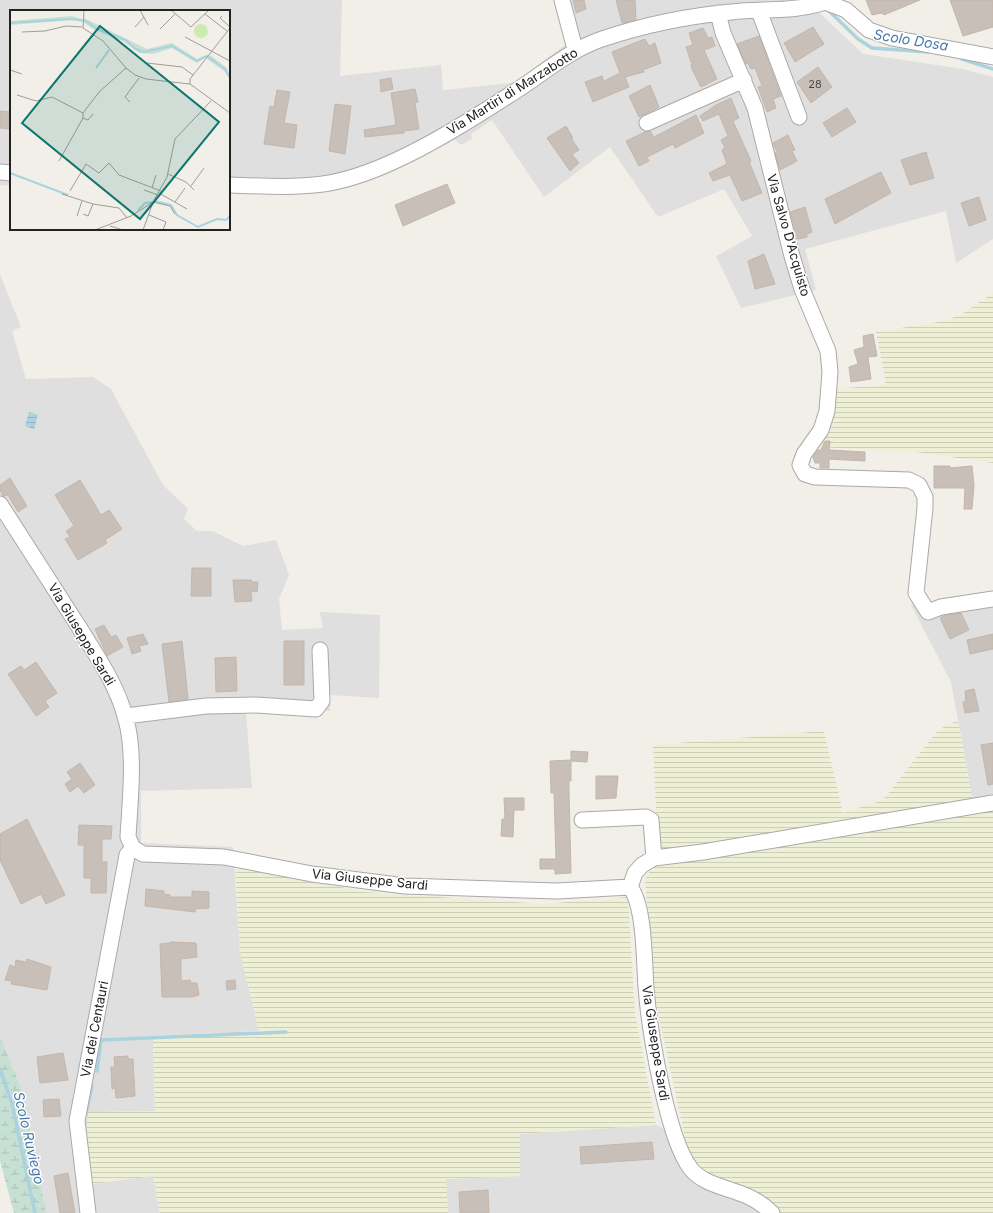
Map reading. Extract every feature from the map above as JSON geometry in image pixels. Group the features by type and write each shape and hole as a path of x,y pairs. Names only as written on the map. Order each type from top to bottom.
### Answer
{"street":[{"path":"562,0 575,49"},
{"name":"Via Martiri di Marzabotto","path":"230,185 293,186 324,183 342,180 377,168 465,123 523,86 575,49 602,39 672,20 718,13 737,6 759,11 806,7 826,1 846,5 856,20 869,30 892,38 993,57"},
{"path":"759,11 799,117"},
{"name":"Via Salvo D'Acquisto","path":"718,13 723,33 755,108 792,256 807,302 828,351 830,372 827,411 821,430 802,461 802,470 805,474 815,477 909,480 919,485 925,497 916,593 921,604 928,612 941,607 993,599"},
{"path":"647,123 744,80"},
{"path":"0,172 10,173"},
{"name":"Via Giuseppe Sardi","path":"0,504 100,660 117,693 126,716 130,769 128,837 133,848 137,852 151,855 224,857 242,859 312,874 405,886 557,891 630,887 636,894 642,933 647,1005 665,1101 678,1143 685,1159 697,1176 748,1196 772,1213"},
{"path":"126,716 206,706 256,705 316,709 322,700 320,650"},
{"path":"630,887 635,873 642,865 654,858 703,852 993,803"},
{"path":"582,820 646,817 651,820 654,858"},
{"name":"Via dei Centauri","path":"88,1213 77,1121 127,855 133,848"}],"shaded area":[{"path":"0,0 342,0 340,76 441,65 443,90 513,83 568,43 557,0 806,0 863,54 963,69 993,77 993,239 956,263 946,211 805,249 816,290 741,308 716,256 752,236 724,189 658,217 610,147 544,197 492,120 471,134 472,139 461,145 454,139 448,144 363,180 293,193 230,193 230,10 10,10 10,186 0,185"},
{"path":"0,274 21,327 12,331 26,379 93,377 111,389 163,485 188,509 184,519 197,531 213,531 243,546 276,540 289,575 279,599 282,630 323,628 320,612 380,615 379,698 330,695 330,711 246,713 252,788 141,791 141,843 233,847 240,952 259,1031 153,1036 155,1112 153,1176 160,1213 46,1213 25,1098 0,1036"},
{"path":"993,594 993,810 973,802 951,682 911,605"},
{"path":"656,1125 685,1138 690,1155 763,1199 780,1213 448,1213 446,1179 520,1176 519,1134"}],"green space":[{"path":"993,293 993,463 916,452 818,447 833,389 886,385 876,332 945,321 963,313"},
{"path":"958,720 973,802 658,852 653,745 824,731 843,813 883,800 938,730"},
{"path":"993,810 993,1213 780,1213 763,1199 707,1174 696,1166 690,1155 685,1138 655,999 645,880 654,863"},
{"path":"235,866 365,892 544,904 628,897 635,1013 656,1125 520,1134 520,1176 446,1179 448,1213 160,1213 153,1176 92,1184 87,1132 88,1112 155,1111 153,1036 259,1031 240,952"},
{"path":"0,1036 25,1098 46,1213 14,1213 0,1161"}],"water":[{"path":"29,412 38,415 34,429 25,426"}],"building":[{"path":"573,0 584,0 586,9 576,13"},
{"path":"616,0 635,0 636,20 622,23"},
{"path":"866,0 920,0 884,15 882,13 872,15"},
{"path":"950,0 993,0 993,27 963,36"},
{"path":"813,27 824,44 795,62 784,43"},
{"path":"703,28 708,38 712,37 715,46 704,50 717,79 701,87 692,69 691,64 695,61 691,62 686,47 693,45 689,33"},
{"path":"759,36 781,96 773,99 776,108 767,112 758,87 762,86 755,68 751,69 748,63 746,64 737,44"},
{"path":"645,39 649,46 655,43 661,63 643,70 644,72 625,77 629,87 593,102 585,82 602,76 604,81 620,73 612,52"},
{"path":"818,67 832,87 811,103 797,82"},
{"path":"391,78 393,89 381,92 380,80"},
{"path":"650,85 659,107 639,117 629,96"},
{"path":"415,89 418,102 415,103 419,129 404,131 404,133 365,137 364,130 396,125 391,93"},
{"path":"277,90 290,92 284,123 297,125 294,148 264,144 270,106 274,107"},
{"path":"731,98 739,118 733,121 751,161 749,162 762,193 742,201 730,175 713,181 709,173 727,164 722,150 725,148 721,140 728,136 719,114 703,121 700,116 716,105"},
{"path":"335,104 351,106 345,154 329,151"},
{"path":"847,108 856,122 832,137 823,123"},
{"path":"0,111 10,112 10,129 0,128"},
{"path":"696,115 704,133 675,148 673,144 647,157 649,161 639,166 626,141 650,131 654,137"},
{"path":"566,126 573,138 571,138 579,150 572,154 579,163 570,171 547,138"},
{"path":"788,135 795,150 792,151 797,161 780,170 775,153 777,152 773,143"},
{"path":"926,152 934,178 910,185 901,160"},
{"path":"881,172 891,193 835,224 825,199"},
{"path":"447,184 455,203 403,226 395,205"},
{"path":"979,197 986,220 969,226 961,203"},
{"path":"805,207 812,232 807,234 807,237 798,239 790,212"},
{"path":"764,254 775,284 755,289 748,261"},
{"path":"873,334 877,356 868,357 871,379 851,382 849,367 858,364 854,350 864,347 863,336"},
{"path":"825,441 830,441 829,450 865,452 865,461 829,459 829,468 820,468 820,463 815,463 813,457 818,450 821,450"},
{"path":"934,466 950,466 950,468 972,466 974,485 972,509 964,509 965,488 934,488"},
{"path":"10,478 27,506 18,512 8,495 3,496 0,490 0,485"},
{"path":"80,480 101,515 109,510 122,529 105,540 107,543 78,560 65,539 70,537 66,531 74,526 55,495"},
{"path":"192,568 211,568 211,596 191,596"},
{"path":"233,580 251,580 252,582 258,582 257,592 251,591 252,601 235,602"},
{"path":"961,613 969,630 950,639 940,618 946,615"},
{"path":"104,625 111,637 116,635 123,647 107,656 95,629"},
{"path":"143,634 148,644 139,646 141,651 132,654 127,638"},
{"path":"993,634 993,649 970,654 967,640"},
{"path":"182,641 188,699 169,702 162,644"},
{"path":"284,641 304,641 304,685 284,685"},
{"path":"236,657 237,691 216,692 215,658"},
{"path":"36,662 57,693 45,701 49,707 36,716 8,674 21,666 24,670"},
{"path":"974,689 979,711 965,713 963,702 966,701 965,691"},
{"path":"993,743 993,784 988,785 981,745"},
{"path":"571,751 588,752 587,762 571,761 571,781 569,781 569,792 571,873 555,874 555,869 540,869 540,859 556,859 554,793 551,793 550,761 571,760"},
{"path":"80,763 95,785 84,793 78,786 70,792 65,784 72,779 67,772"},
{"path":"596,776 618,776 616,798 596,799"},
{"path":"504,798 524,798 524,810 514,810 513,837 501,836 502,819 505,819"},
{"path":"27,819 65,895 46,904 41,894 21,904 0,860 0,834"},
{"path":"79,825 112,826 111,839 102,839 102,862 107,862 106,893 91,893 91,878 84,878 84,845 78,845"},
{"path":"146,889 164,891 164,894 170,895 170,897 192,897 192,891 209,892 209,908 195,909 195,912 145,906"},
{"path":"170,942 196,943 197,957 181,959 181,981 190,980 191,983 197,983 199,995 192,997 162,997 160,944"},
{"path":"27,959 51,967 47,990 11,984 12,981 5,980 10,965 15,967 16,960 26,962"},
{"path":"235,980 236,989 227,990 226,981"},
{"path":"63,1053 68,1080 40,1083 37,1057"},
{"path":"128,1056 128,1059 133,1059 135,1096 116,1098 115,1088 112,1089 111,1067 115,1067 114,1057"},
{"path":"59,1099 61,1116 44,1117 43,1100"},
{"path":"652,1142 654,1159 581,1164 580,1147"},
{"path":"68,1173 75,1213 60,1213 54,1176"},
{"path":"488,1190 489,1213 460,1213 459,1192"}],"waterway":[{"name":"Scolo Dosa","path":"826,8 858,39 872,48 928,52"},
{"name":"Scolo Dosa","path":"962,59 993,69"},
{"path":"97,1071 101,1040 286,1032"},
{"name":"Scolo Ruviego","path":"0,1069 12,1104 35,1213"},
{"path":"86,1113 92,1086"}]}
